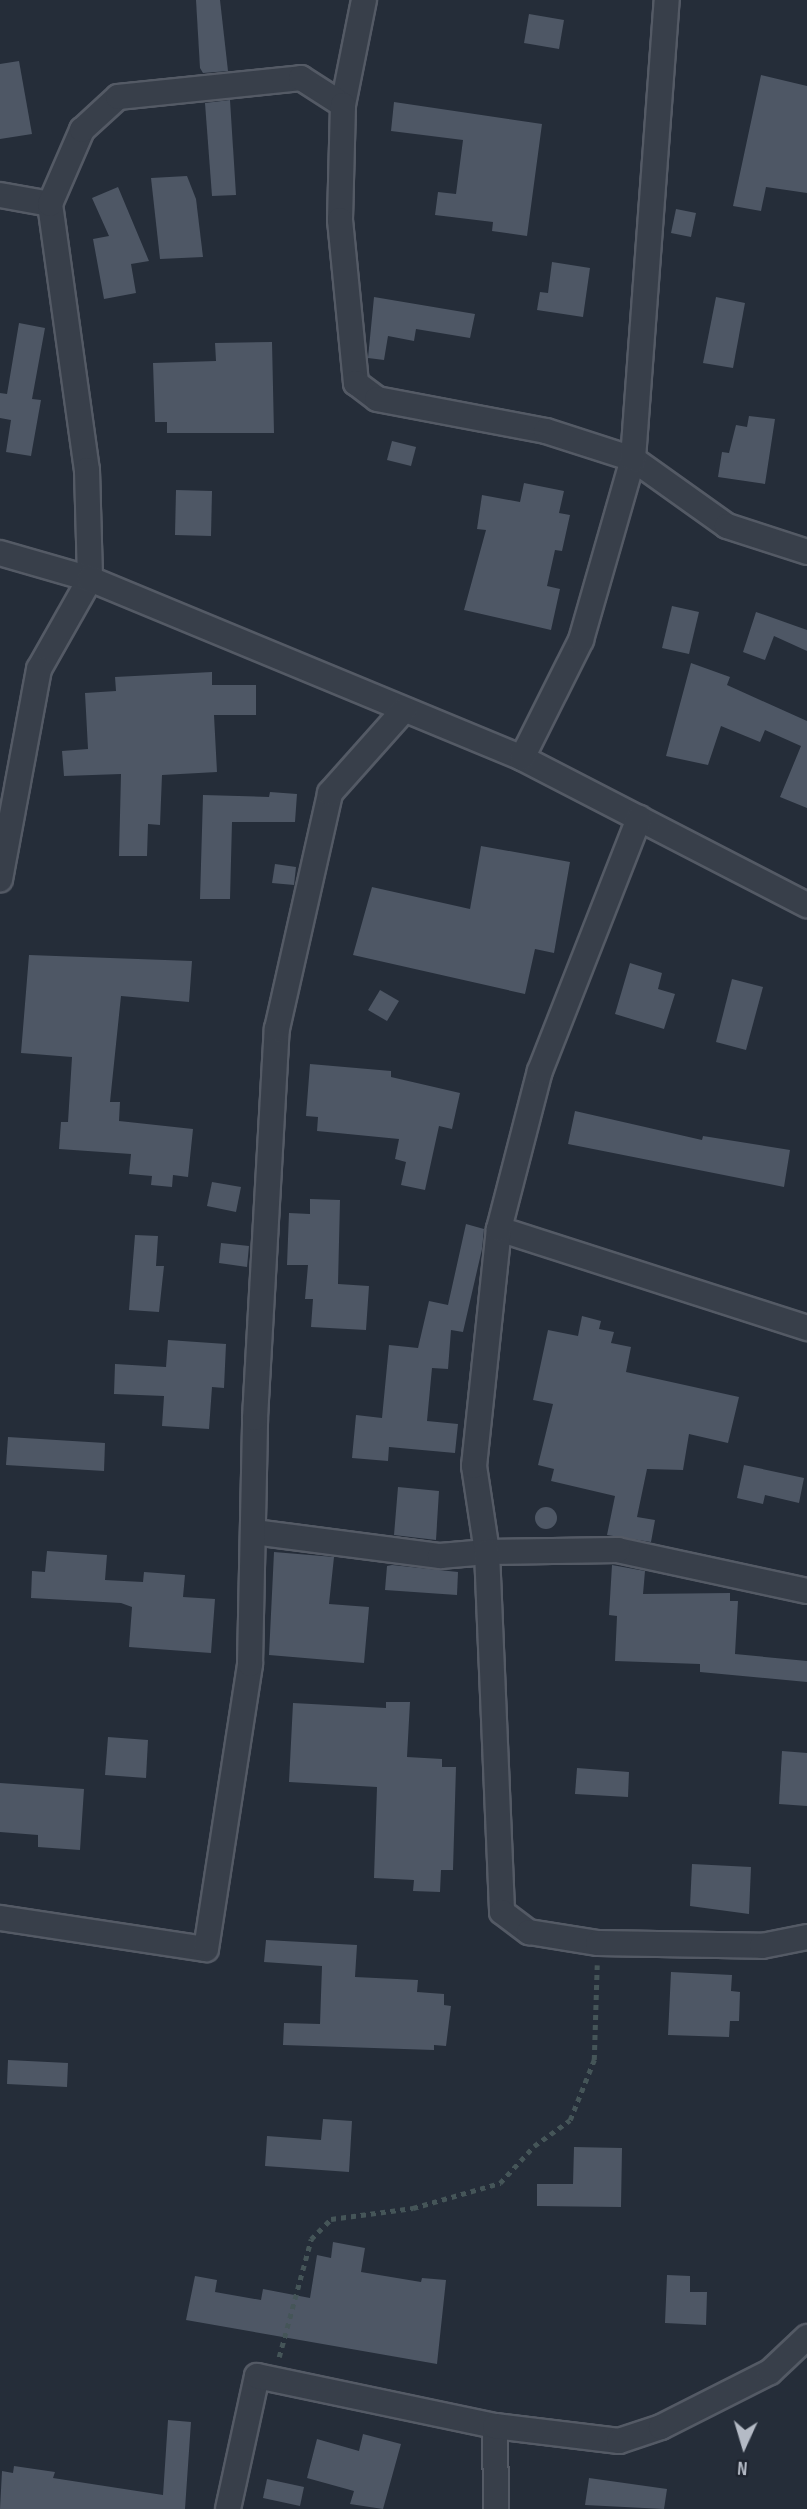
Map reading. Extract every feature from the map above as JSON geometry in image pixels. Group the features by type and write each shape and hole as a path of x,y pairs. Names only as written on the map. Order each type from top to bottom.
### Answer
{"street":[{"path":"364,0 343,105 340,220 356,383 377,399 546,431 633,459 727,526 807,552"},
{"path":"522,758 580,640 633,459 667,0"},
{"path":"0,879 39,669 90,579 87,470 50,204 82,130 118,97 301,78 343,105"},
{"path":"0,195 50,204"},
{"path":"0,553 90,579 522,758 807,905"},
{"path":"0,1918 206,1948 250,1664 255,1418 277,1029 330,793 404,710"},
{"path":"639,818 540,1071 499,1229 474,1466 487,1552 502,1912 529,1932 598,1943 762,1946 807,1937"},
{"path":"499,1229 807,1328"},
{"path":"254,1532 440,1556 487,1552 618,1550 753,1576 807,1591"},
{"path":"228,2509 257,2376 495,2426 619,2441 661,2427 770,2372 807,2337"},
{"path":"495,2426 496,2509"}],"path":[{"path":"257,2376 284,2353 311,2239 331,2219 412,2208 500,2183 534,2146 570,2120 594,2060 598,1943"}],"building":[{"path":"196,0 220,0 228,71 203,73 200,68"},
{"path":"529,14 564,20 559,49 524,43"},
{"path":"19,61 32,134 0,139 0,64"},
{"path":"761,75 807,86 807,193 766,187 761,211 733,206"},
{"path":"230,100 236,195 212,196 205,103"},
{"path":"394,102 542,124 527,236 492,231 493,222 435,215 438,192 456,194 463,140 391,131"},
{"path":"187,176 196,199 203,257 160,259 151,178"},
{"path":"118,187 149,261 131,264 136,293 104,299 93,239 109,236 92,198"},
{"path":"676,209 696,213 691,237 671,233"},
{"path":"552,262 590,268 583,317 537,310 540,292 548,293"},
{"path":"374,297 475,314 470,338 416,329 414,341 388,336 384,360 368,358"},
{"path":"716,297 745,303 733,368 703,363"},
{"path":"19,323 45,328 32,399 41,400 31,456 6,452 11,420 0,418 0,393 7,394"},
{"path":"272,342 274,433 167,433 167,422 155,422 153,363 216,361 215,343"},
{"path":"749,416 775,419 765,484 718,477 722,452 729,453 736,425 747,427"},
{"path":"392,441 416,447 411,466 387,460"},
{"path":"524,483 564,491 559,513 570,515 562,551 555,550 547,586 560,589 551,630 464,610 486,530 477,529 482,495 520,502"},
{"path":"176,490 212,491 211,536 175,535"},
{"path":"672,606 699,612 689,654 662,648"},
{"path":"756,612 807,630 807,651 774,636 765,660 743,652"},
{"path":"691,663 730,677 727,685 807,721 807,808 780,797 801,746 765,730 760,742 721,726 708,765 666,756"},
{"path":"212,672 212,685 256,685 256,715 214,715 217,772 162,775 160,825 148,824 147,856 119,856 121,774 64,776 62,751 88,749 85,693 116,691 115,677"},
{"path":"270,792 297,794 295,822 232,822 230,899 200,899 203,795 269,797"},
{"path":"481,846 570,862 554,953 535,949 525,994 353,955 372,887 470,909"},
{"path":"275,864 296,867 294,885 272,883"},
{"path":"29,955 192,961 189,1002 121,996 110,1102 120,1102 119,1121 193,1129 188,1177 173,1175 172,1187 151,1185 152,1176 129,1174 131,1154 59,1149 61,1122 68,1122 72,1057 21,1053"},
{"path":"630,963 662,973 658,989 675,994 664,1029 615,1014"},
{"path":"732,979 763,987 746,1050 716,1042"},
{"path":"380,990 399,1001 387,1021 368,1010"},
{"path":"310,1064 391,1071 391,1077 460,1093 452,1129 439,1126 425,1190 401,1185 406,1162 395,1159 399,1139 317,1131 318,1117 306,1116"},
{"path":"575,1111 702,1140 703,1136 790,1150 784,1187 568,1144"},
{"path":"212,1182 241,1187 236,1212 207,1206"},
{"path":"310,1199 340,1200 338,1284 369,1286 366,1330 311,1327 313,1299 305,1299 308,1265 287,1265 289,1213 310,1214"},
{"path":"466,1224 484,1229 482,1249 463,1332 451,1330 448,1369 432,1368 427,1421 458,1424 455,1453 389,1447 388,1461 352,1458 356,1415 382,1418 389,1345 418,1348 429,1301 448,1305"},
{"path":"135,1235 158,1236 156,1266 164,1266 159,1312 129,1310"},
{"path":"221,1243 249,1246 247,1267 219,1263"},
{"path":"582,1316 601,1321 599,1329 614,1332 611,1343 631,1347 626,1372 739,1397 728,1443 689,1434 683,1470 647,1469 637,1517 655,1520 651,1542 607,1535 615,1496 551,1481 554,1469 538,1465 553,1404 533,1400 548,1330 578,1336"},
{"path":"168,1340 226,1344 224,1388 212,1387 209,1429 162,1426 164,1396 114,1394 115,1364 166,1367"},
{"path":"8,1437 105,1443 104,1471 6,1465"},
{"path":"744,1465 804,1478 799,1503 765,1495 763,1504 737,1498"},
{"path":"398,1487 439,1491 436,1540 394,1535"},
{"path":"546,1507 554,1510 557,1518 554,1526 546,1529 538,1526 535,1518 538,1510"},
{"path":"47,1551 107,1555 105,1580 143,1582 144,1572 185,1575 183,1597 215,1599 211,1653 129,1647 132,1607 121,1603 31,1598 32,1571 45,1572"},
{"path":"274,1552 334,1557 329,1604 369,1607 364,1663 269,1655"},
{"path":"612,1565 645,1571 643,1594 730,1593 730,1601 738,1601 735,1654 807,1661 807,1682 700,1672 700,1664 615,1661 617,1616 609,1615"},
{"path":"387,1566 458,1572 457,1595 385,1590"},
{"path":"386,1702 410,1702 407,1757 442,1759 442,1767 456,1767 453,1870 441,1870 440,1892 413,1891 414,1880 374,1878 377,1787 289,1782 293,1703 386,1708"},
{"path":"108,1737 148,1740 146,1778 105,1775"},
{"path":"782,1751 807,1753 807,1806 779,1804"},
{"path":"577,1768 629,1772 628,1797 575,1794"},
{"path":"0,1783 84,1789 80,1850 38,1847 38,1835 0,1832"},
{"path":"692,1864 751,1867 749,1914 690,1906"},
{"path":"266,1940 357,1945 355,1977 418,1980 417,1992 444,1994 444,2005 451,2006 446,2046 434,2045 434,2050 283,2045 284,2023 320,2024 322,1966 264,1962"},
{"path":"671,1972 732,1975 731,1991 740,1992 739,2021 730,2021 729,2037 668,2035"},
{"path":"8,2060 68,2063 67,2087 7,2084"},
{"path":"323,2119 352,2121 349,2172 265,2166 267,2136 321,2140"},
{"path":"574,2147 622,2148 621,2207 537,2206 537,2184 573,2184"},
{"path":"333,2242 365,2248 361,2272 421,2282 422,2278 446,2280 437,2364 186,2320 195,2276 217,2280 215,2292 261,2300 263,2289 310,2298 317,2255 331,2258"},
{"path":"667,2275 690,2276 690,2292 707,2292 706,2325 665,2323"},
{"path":"168,2420 191,2422 185,2509 0,2509 2,2471 13,2473 14,2466 55,2472 53,2478 163,2495"},
{"path":"363,2434 401,2444 383,2509 350,2504 354,2491 307,2478 317,2439 359,2451"},
{"path":"589,2478 667,2489 664,2509 585,2505"},
{"path":"267,2479 304,2487 300,2506 263,2498"}]}
